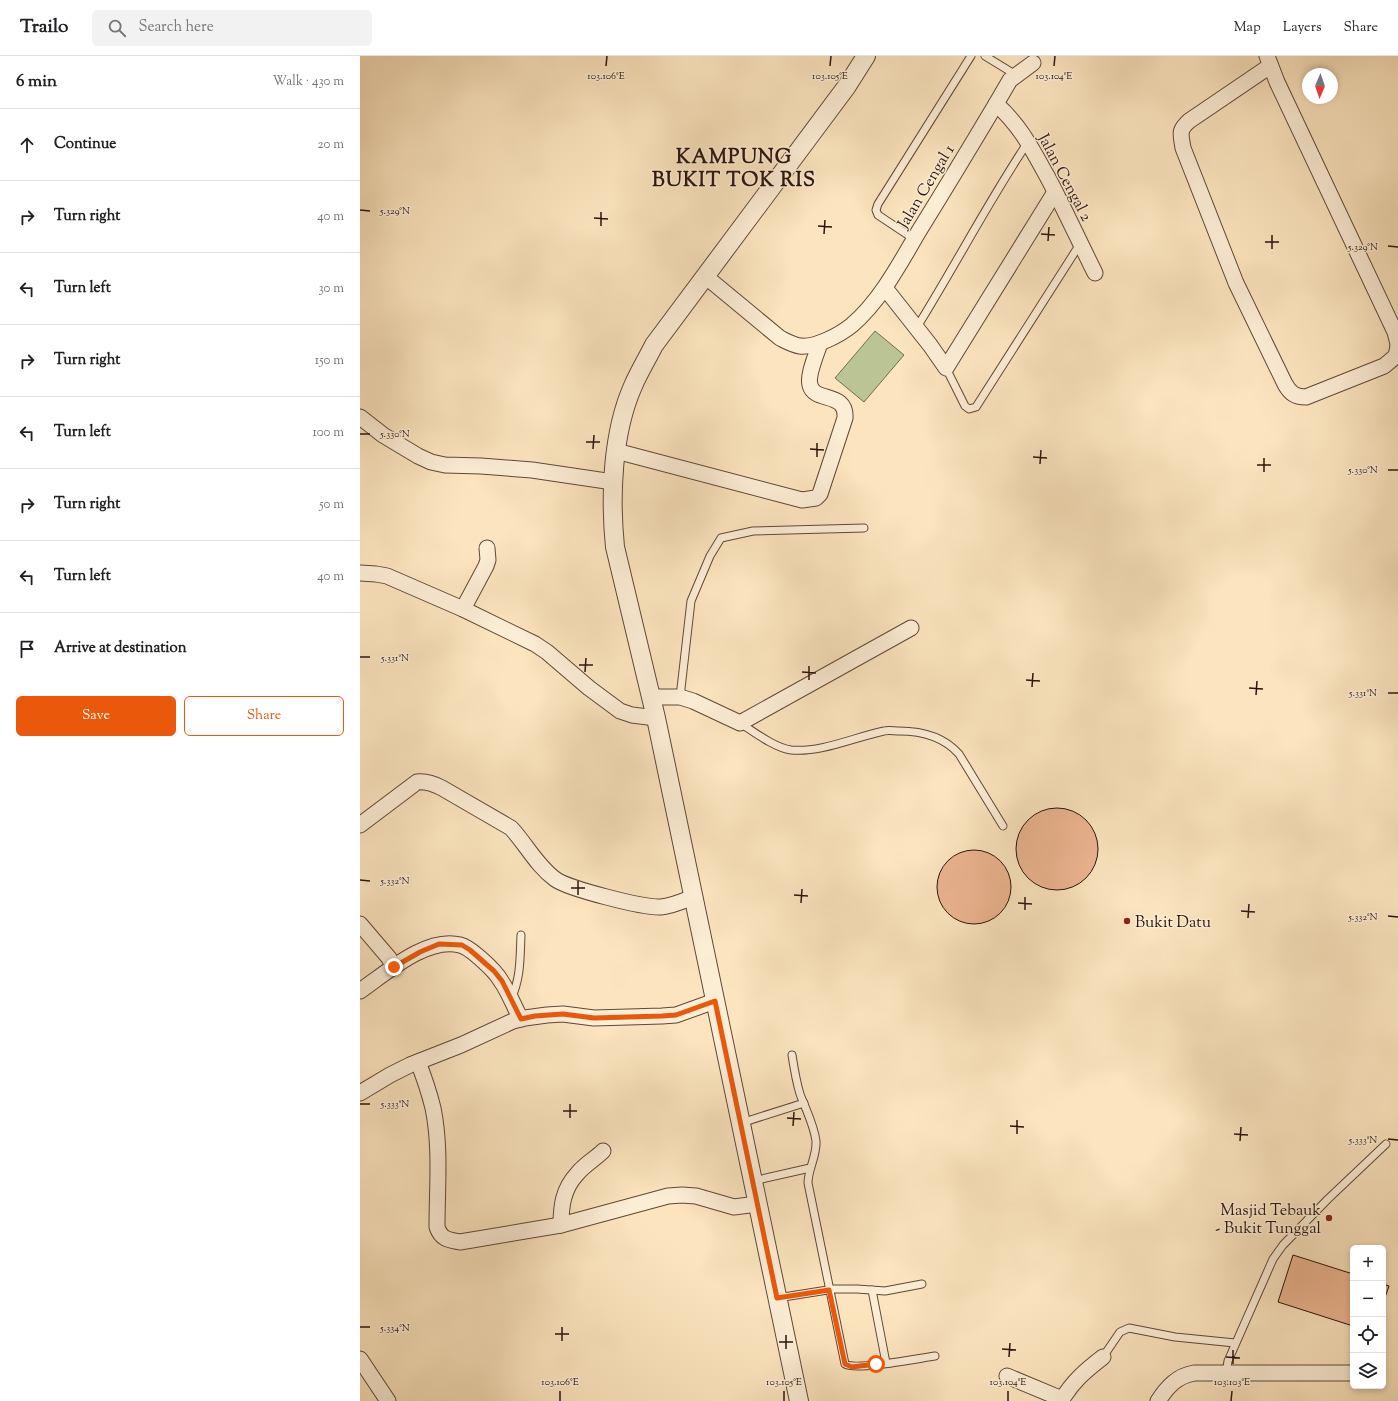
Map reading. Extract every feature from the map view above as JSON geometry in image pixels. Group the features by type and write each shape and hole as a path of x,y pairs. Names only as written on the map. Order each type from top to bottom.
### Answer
{"street":[{"path":"799,1401 656,718 615,547 613,482 616,451 623,415 632,387 654,345 847,86 866,56"},
{"path":"1269,61 1277,82 1391,325 1398,345 1396,356 1384,366 1306,397 1298,397 1290,392 1285,384 1236,283 1183,148 1181,135 1182,128 1190,121 1269,61"},
{"name":"Jalan Cengal 1","path":"820,343 852,325 885,288 1007,84 1016,75 1033,63"},
{"name":"Jalan Cengal 2","path":"996,104 1020,129 1028,142 1055,192 1095,273"},
{"path":"885,288 917,327 946,368 1055,192"},
{"path":"705,276 780,338 800,346 810,346 820,343"},
{"path":"616,451 802,500 816,498 820,494 845,418 845,412 840,403 814,392 809,385 820,343"},
{"path":"360,417 383,435 418,456 432,462 445,465 532,470 613,482"},
{"path":"463,609 486,566 488,560 487,548"},
{"path":"360,573 387,576 463,609 535,644 620,711 632,715 656,718"},
{"path":"651,697 680,697 693,700 740,723 911,628"},
{"path":"360,825 417,782 431,783 511,828 548,873 562,883 585,891 653,907 671,905 693,897"},
{"path":"360,924 389,958 394,967"},
{"path":"360,991 394,967 420,952 439,944 462,945 494,971 502,981 521,1019"},
{"path":"360,1093 390,1075 418,1062 521,1019 535,1016 563,1014 594,1018 676,1015 715,1001"},
{"path":"418,1062 431,1102 436,1132 438,1169 437,1227 439,1234 445,1238 460,1242 561,1225 668,1196 696,1196 734,1207 757,1204"},
{"path":"561,1225 563,1198 568,1187 578,1173 603,1151"},
{"path":"1007,1376 1062,1400 1070,1387 1103,1357"},
{"path":"360,1359 388,1401"},
{"path":"1158,1401 1165,1391 1184,1375 1194,1373 1350,1373"}],"lane":[{"path":"914,239 878,215 876,210 885,192 971,56"},
{"path":"985,56 1016,75"},
{"path":"917,327 988,205 1028,142"},
{"path":"946,368 965,406 969,409 976,407 1080,244"},
{"path":"680,697 691,601 710,556 721,538 753,531 864,528"},
{"path":"740,723 778,745 789,749 800,750 844,743 885,731 920,732 936,736 953,747 959,754 1002,826"},
{"path":"511,999 518,982 521,935"},
{"path":"792,1055 798,1086 810,1118 816,1141 808,1183 845,1364 852,1367 936,1356"},
{"path":"740,1123 804,1103"},
{"path":"1226,1374 1228,1362 1235,1343 1273,1259 1283,1245 1328,1199 1386,1144"},
{"path":"752,1181 810,1168"},
{"path":"777,1298 829,1290 857,1289 885,1291 922,1284"},
{"path":"872,1290 886,1363"},
{"path":"1103,1357 1120,1332 1129,1328 1175,1337 1235,1343"}],"green space":[{"path":"875,331 904,355 864,402 835,378"}],"building":[{"path":"1049,808 1065,808 1080,815 1091,826 1098,841 1098,857 1095,865 1086,878 1073,887 1065,890 1049,890 1034,883 1023,872 1016,857 1016,841 1023,826 1034,815"},
{"path":"967,850 981,850 995,856 1005,866 1011,880 1011,894 1005,908 995,918 981,924 967,924 953,918 943,908 937,894 937,880 943,866 953,856"},
{"path":"1293,1255 1350,1273 1350,1325 1278,1302"},
{"path":"1386,1285 1389,1286 1386,1294"}],"place":[{"name":"Bukit Datu","path":"1127,921"},
{"name":"Masjid Tebauk - Bukit Tunggal","path":"1329,1218"}],"district":[{"name":"KAMPUNG BUKIT TOK RIS","path":"734,168"}],"route":[{"path":"394,967 420,952 439,944 462,945 483,961 502,981 521,1019 535,1016 563,1014 594,1018 632,1018 676,1015 715,1001 777,1298 829,1290 845,1364 852,1367 876,1364"}]}
